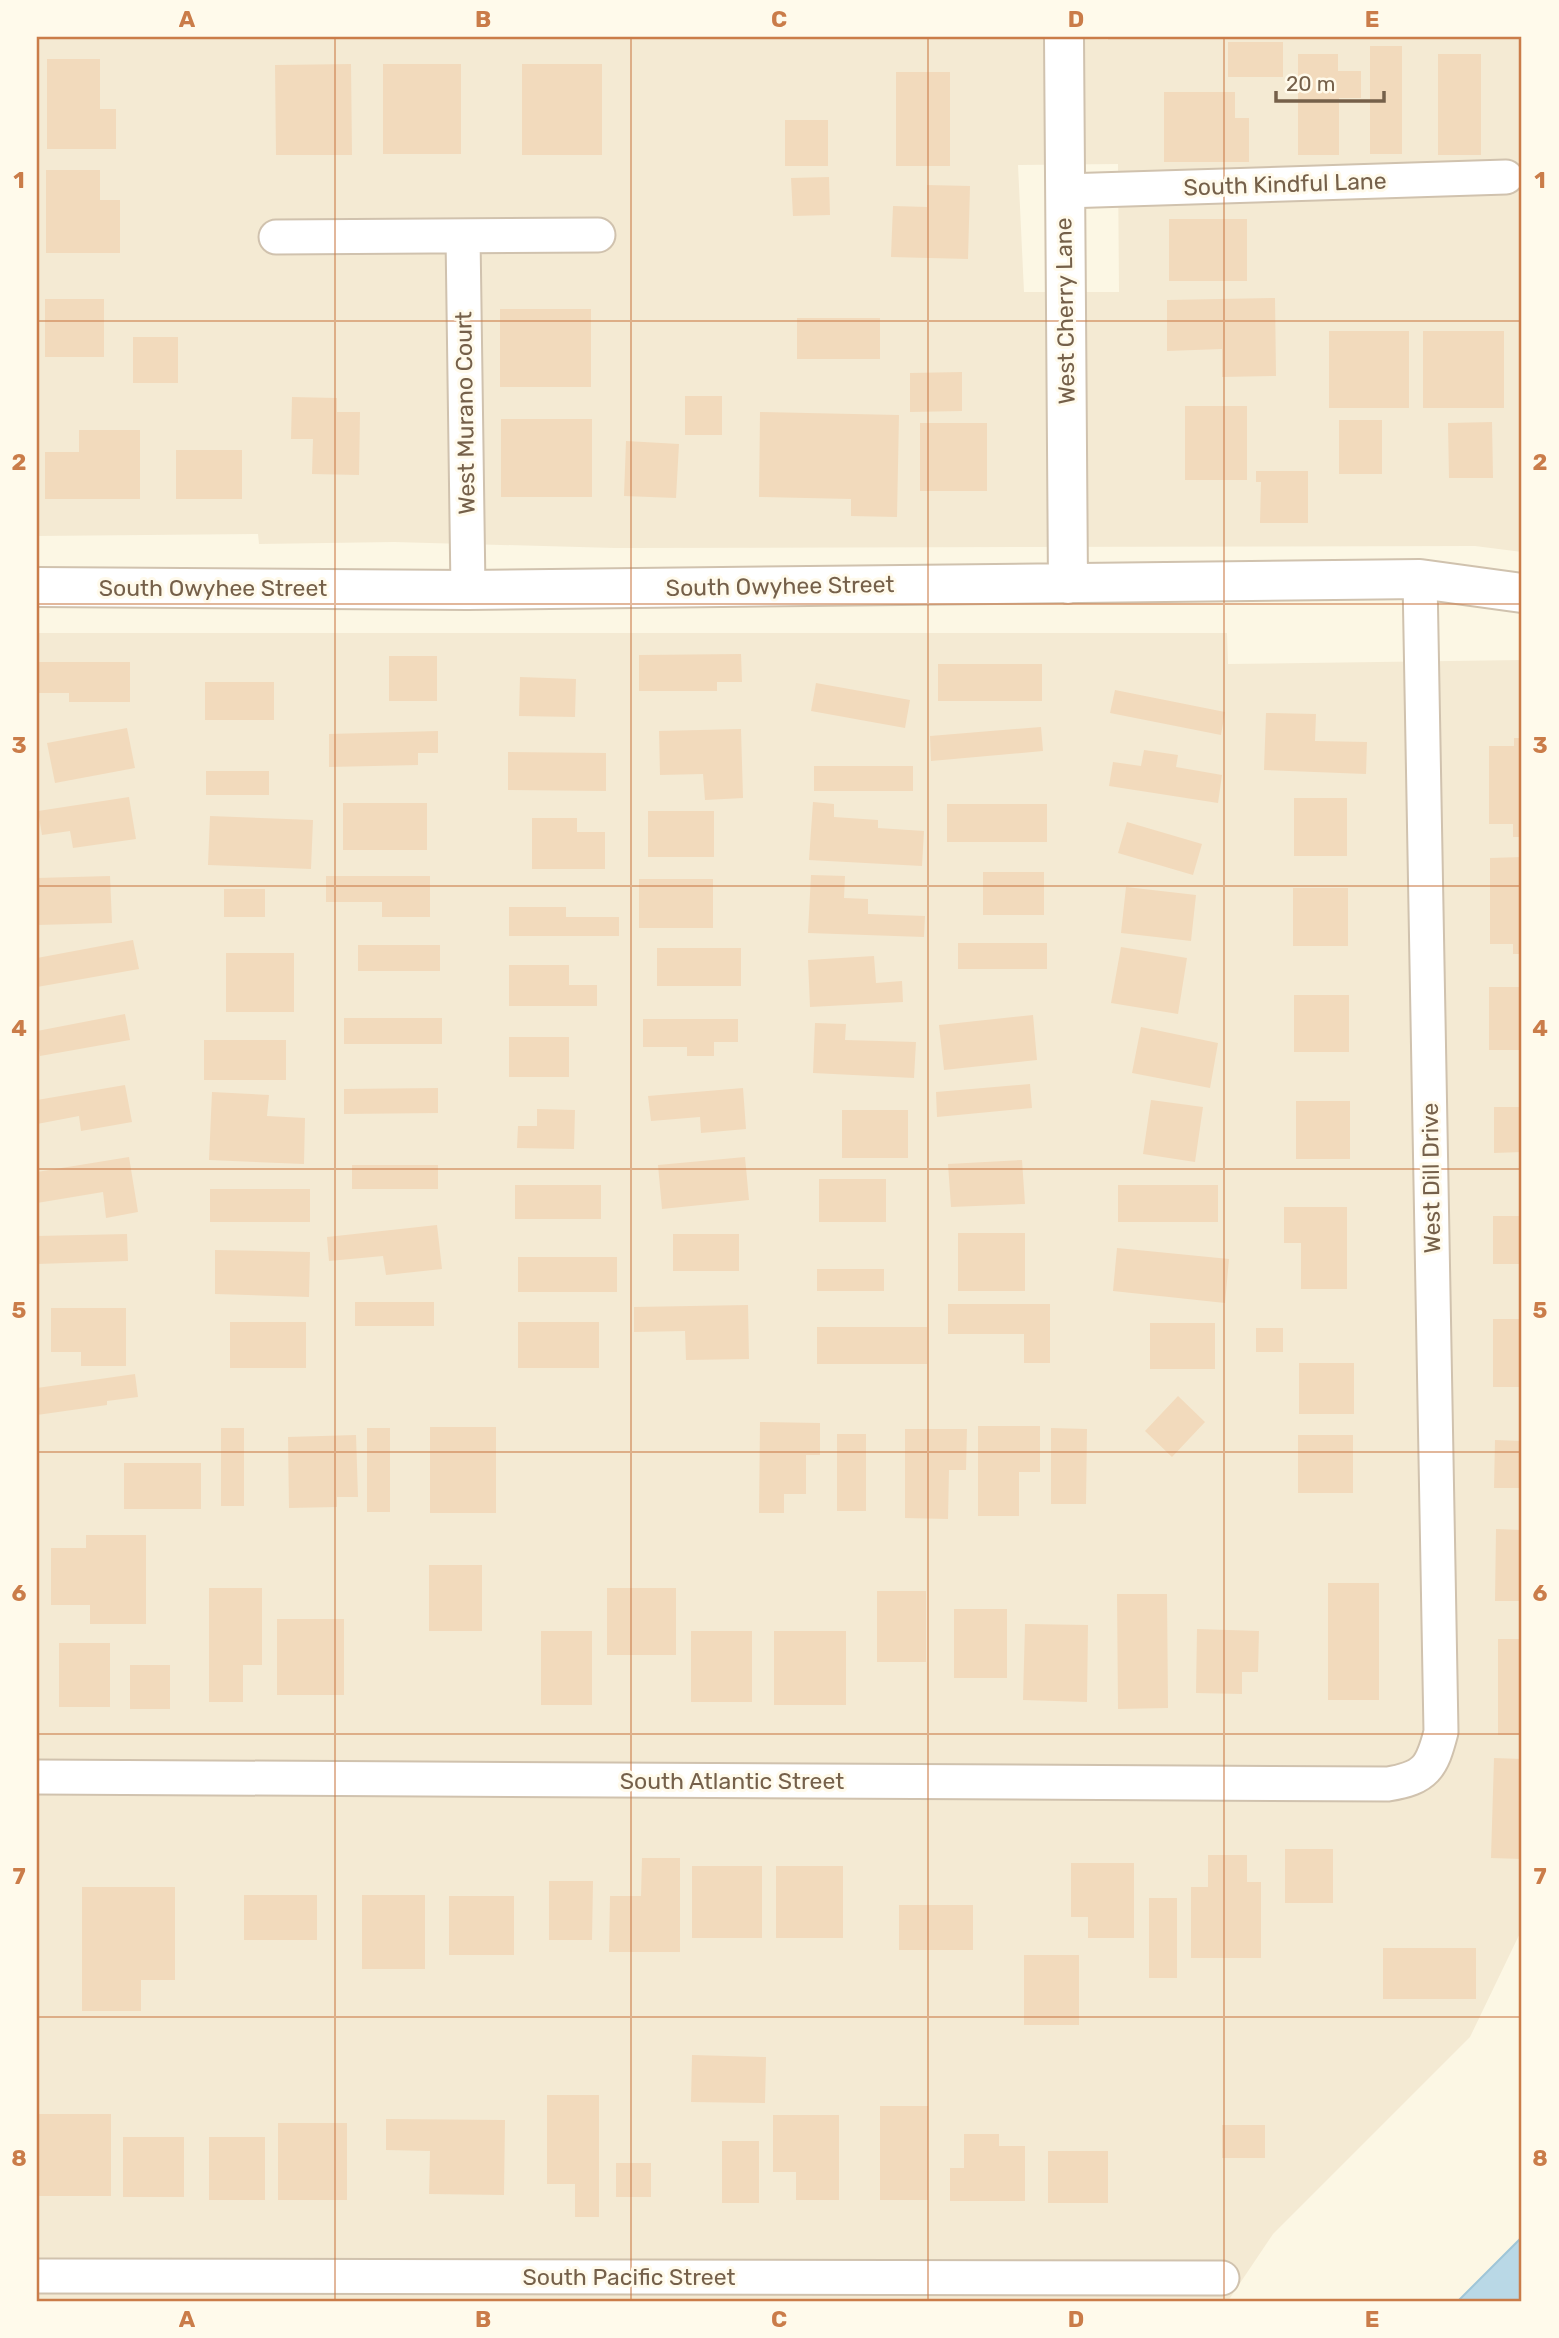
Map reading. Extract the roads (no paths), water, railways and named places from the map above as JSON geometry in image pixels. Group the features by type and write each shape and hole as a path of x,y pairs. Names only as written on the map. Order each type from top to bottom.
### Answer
{"street":[{"name":"West Cherry Lane","path":"1064,37 1068,584"},
{"name":"South Kindful Lane","path":"1064,191 1506,177"},
{"path":"276,237 598,235"},
{"name":"West Murano Court","path":"463,236 468,590"},
{"name":"South Owyhee Street","path":"37,587 468,590 1420,579 1522,593"},
{"name":"West Dill Drive","path":"1420,579 1441,1732 1435,1755 1425,1773"},
{"name":"South Atlantic Street","path":"37,1777 1388,1784 1408,1781 1425,1773"},
{"name":"South Pacific Street","path":"37,2276 1222,2278"}],"water":[{"path":"1522,2237 1522,2301 1458,2301"}]}
